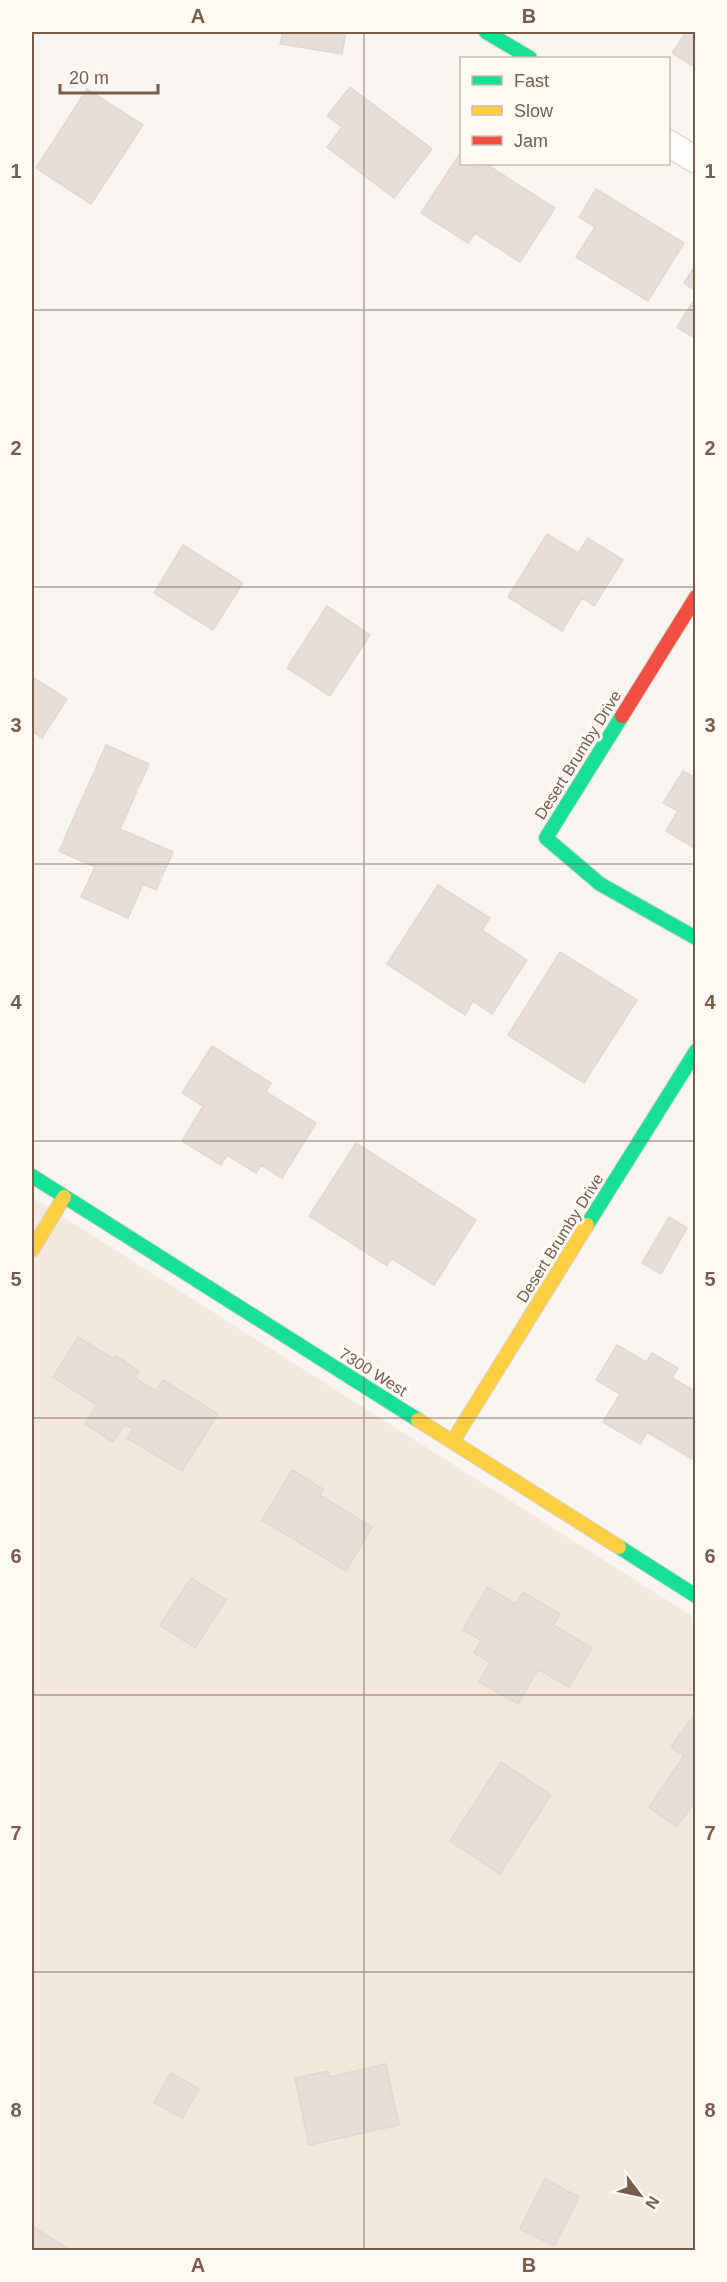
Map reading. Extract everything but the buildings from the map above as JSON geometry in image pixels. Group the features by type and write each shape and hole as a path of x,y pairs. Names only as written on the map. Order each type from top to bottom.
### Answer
{"street":[{"path":"486,32 528,57"},
{"path":"670,144 696,160"},
{"name":"Desert Brumby Drive","path":"696,597 546,838 600,885 696,938"},
{"name":"Desert Brumby Drive","path":"453,1441 696,1051"},
{"name":"7300 West","path":"32,1176 696,1596"},
{"path":"32,1250 64,1197"}],"shaded area":[{"path":"32,1197 695,1618 695,2250 32,2250"}],"traffic: fast":[{"path":"486,32 528,57"},
{"path":"622,716 546,838 600,884 696,938"},
{"path":"587,1225 696,1051"},
{"path":"32,1176 418,1420"},
{"path":"619,1547 696,1596"}],"traffic: slow":[{"path":"32,1250 64,1197"},
{"path":"453,1441 587,1225"},
{"path":"418,1420 619,1547"}],"traffic: jam":[{"path":"622,716 696,597"}]}
